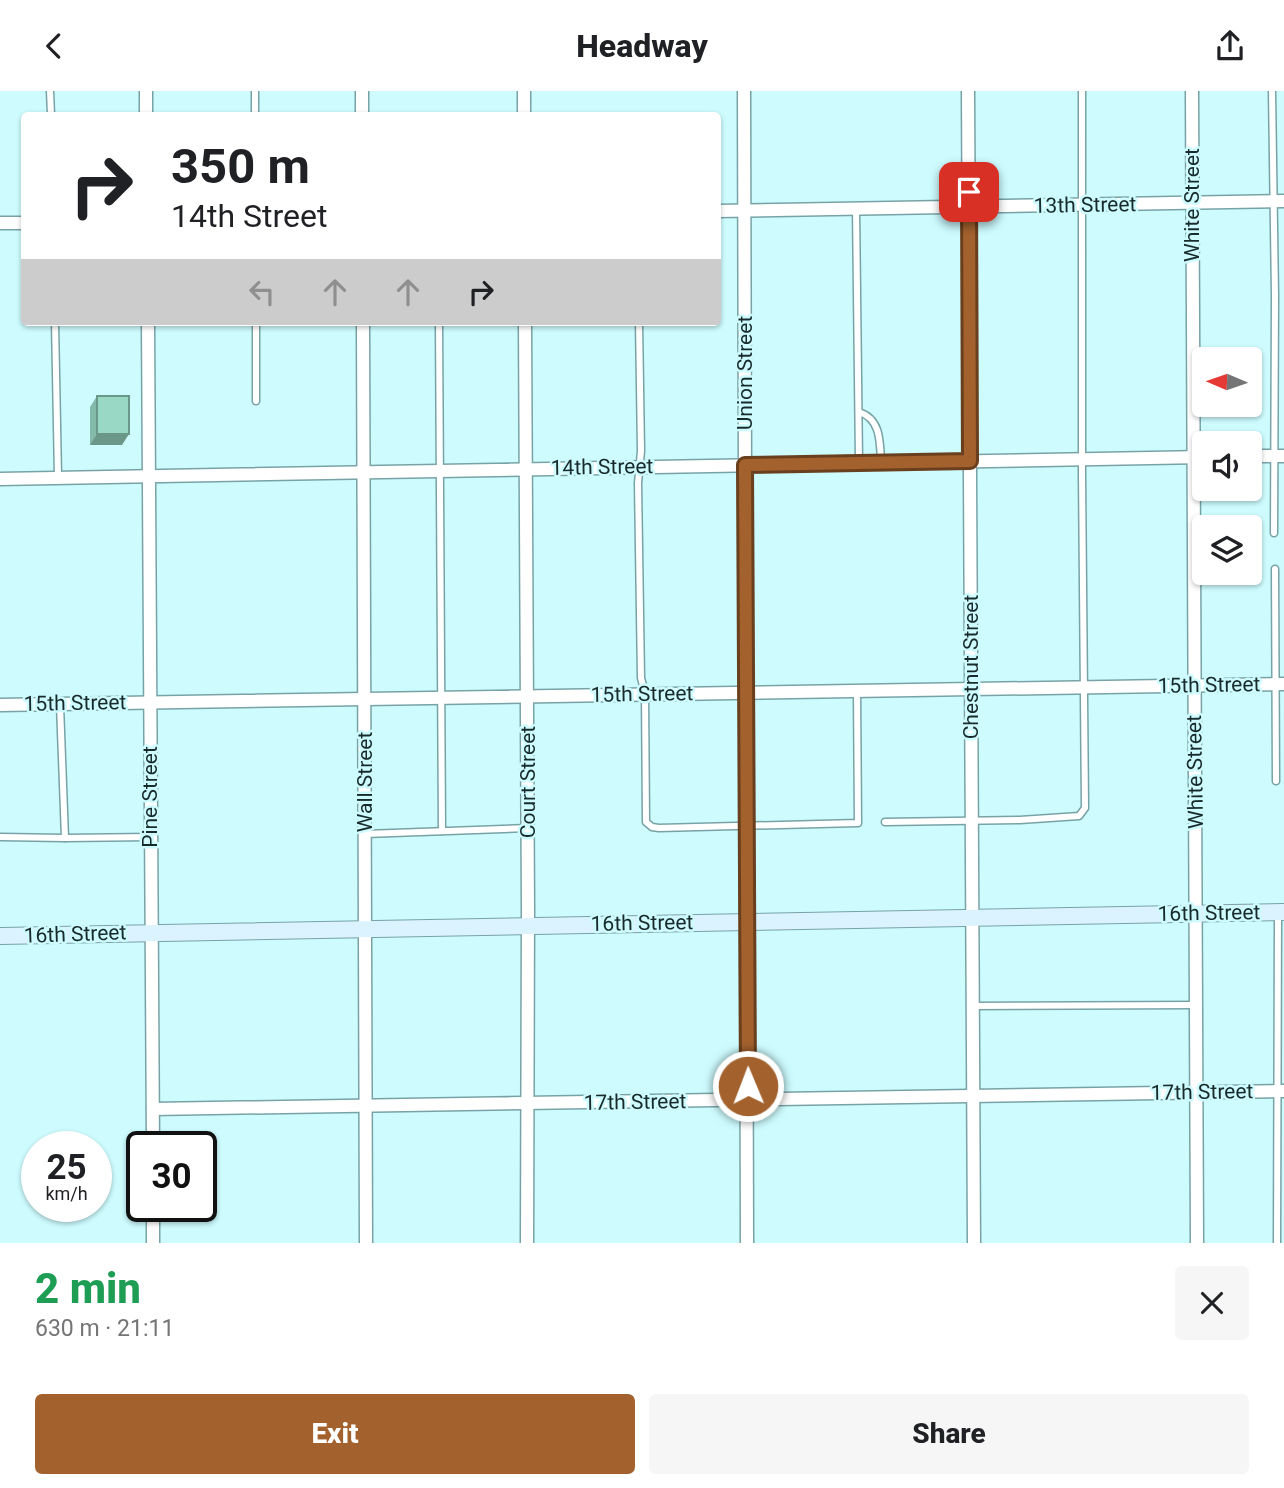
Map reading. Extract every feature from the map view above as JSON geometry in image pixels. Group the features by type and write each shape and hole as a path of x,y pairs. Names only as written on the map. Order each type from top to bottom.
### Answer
{"street":[{"path":"146,91 146,112"},
{"path":"362,91 362,112"},
{"path":"524,91 524,112"},
{"name":"Union Street","path":"744,91 747,1243"},
{"name":"Chestnut Street","path":"968,91 974,1243"},
{"name":"White Street","path":"1192,91 1198,431"},
{"name":"13th Street","path":"721,211 1279,201"},
{"path":"0,223 21,223"},
{"name":"Pine Street","path":"148,326 153,1131"},
{"name":"Wall Street","path":"363,326 366,1243"},
{"name":"Court Street","path":"525,326 527,1243"},
{"name":"14th Street","path":"0,479 1192,457"},
{"name":"White Street","path":"1197,1243 1194,685 1198,501"},
{"name":"15th Street","path":"0,705 1280,684"},
{"name":"16th Street","path":"0,936 1281,912"},
{"name":"17th Street","path":"153,1109 1280,1091"},
{"path":"153,1222 153,1243"}],"lane":[{"path":"50,91 51,112"},
{"path":"255,91 255,112"},
{"path":"885,822 1020,820 1079,816 1085,808 1082,91"},
{"path":"1272,91 1279,201 1279,456 1274,533"},
{"path":"856,208 859,462"},
{"path":"55,326 58,477"},
{"path":"256,326 256,401"},
{"path":"439,326 442,831"},
{"path":"639,326 641,678 645,694 646,822 659,828 858,823 857,691"},
{"path":"859,412 869,415 877,424 881,463"},
{"path":"1275,569 1280,684 1276,782"},
{"path":"60,703 65,838"},
{"path":"365,834 528,827"},
{"path":"0,837 151,837"},
{"path":"1278,1243 1281,912"},
{"path":"973,1006 1197,1005"}],"building":[{"path":"97,396 129,396 129,434 97,434"}],"route":[{"path":"748,1086 745,465 970,461 969,192"}]}
